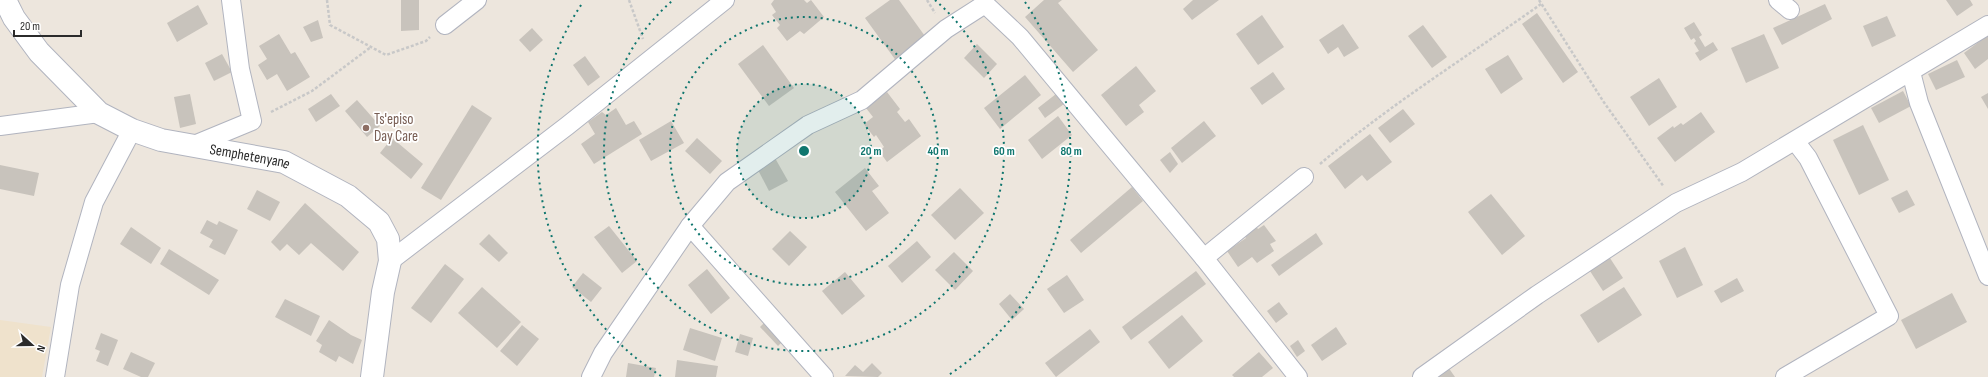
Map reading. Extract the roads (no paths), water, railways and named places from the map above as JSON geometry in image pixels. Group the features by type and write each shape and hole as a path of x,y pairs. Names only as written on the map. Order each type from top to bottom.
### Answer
{"main road":[{"name":"Semphetenyane","path":"5,0 14,18 39,52 99,113 132,130 161,140 284,162 348,196 379,222 388,239 390,261 383,292 372,377"}],"street":[{"path":"194,145 252,121 240,69 231,0"},
{"path":"455,0 445,25 477,0"},
{"path":"390,261 567,126 725,0"},
{"path":"591,377 603,353 690,226 727,182 808,125 862,100 946,29 987,2 1020,37 1204,258 1298,377"},
{"path":"1422,377 1537,295 1676,203 1742,172 1988,25"},
{"path":"1911,72 1919,104 1988,276"},
{"path":"0,126 99,113"},
{"path":"54,377 70,284 94,202 132,130"},
{"path":"1785,377 1889,316 1808,158 1795,141"},
{"path":"1204,258 1304,177"},
{"path":"690,226 824,377"}],"place":[{"name":"Ts'episo Day Care","path":"366,128"}]}
